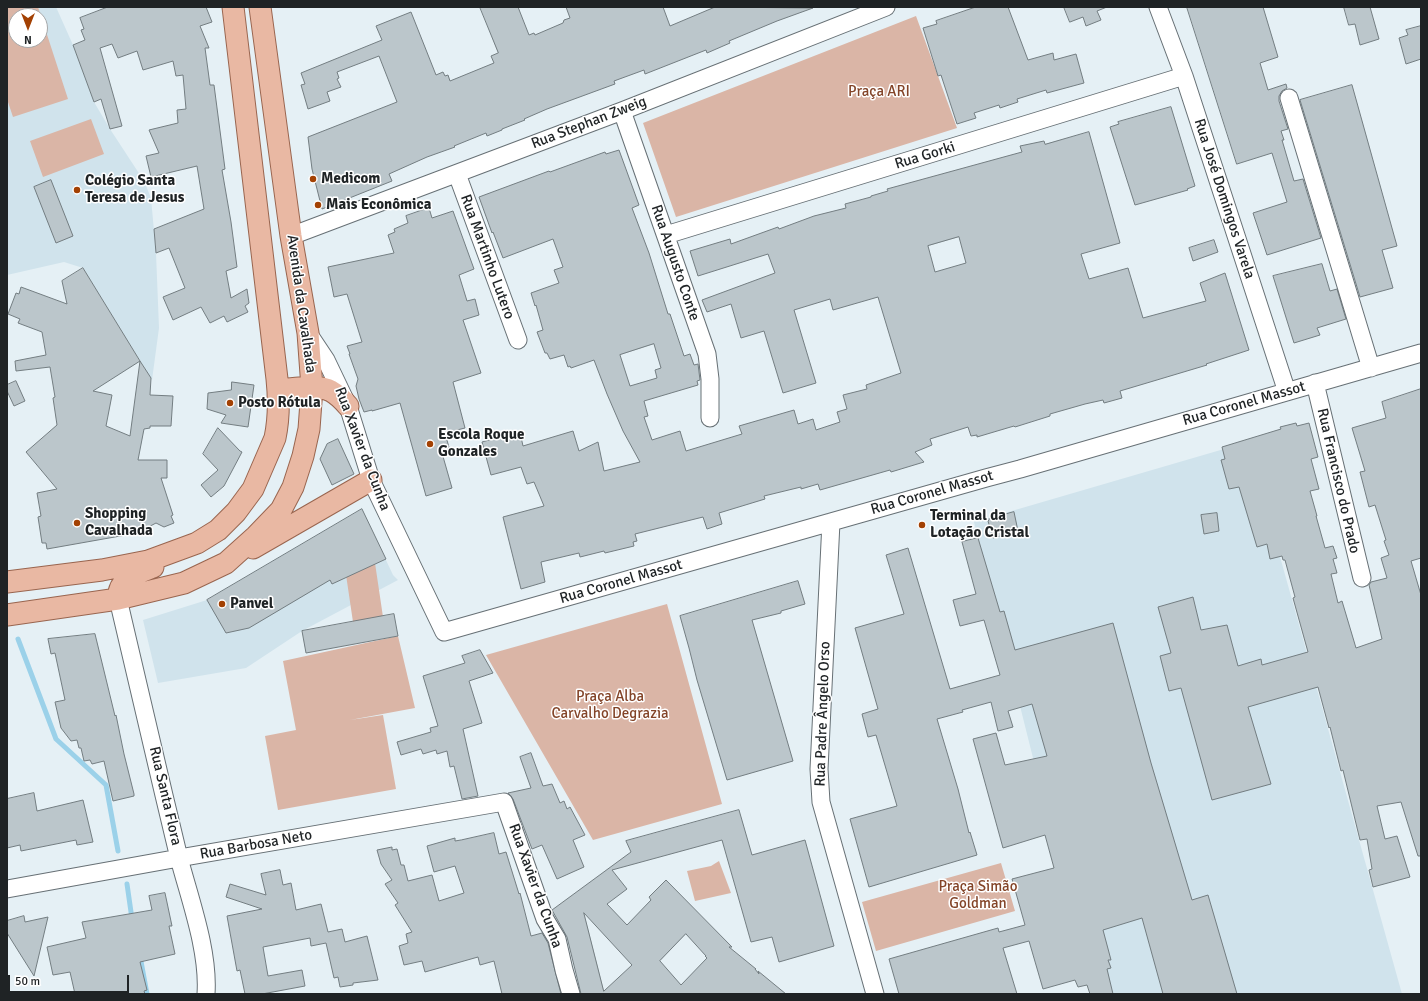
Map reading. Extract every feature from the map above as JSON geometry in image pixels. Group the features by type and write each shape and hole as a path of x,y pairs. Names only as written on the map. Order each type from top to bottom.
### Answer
{"main road":[{"name":"Avenida da Cavalhada","path":"7,582 102,570 148,561 197,543 218,530 236,512 253,489 275,438 278,390 233,7"},
{"name":"Avenida da Cavalhada","path":"7,615 118,599 184,583 226,563 256,536 280,510 293,487 303,456 309,429 312,388 308,333 291,236 260,7"},
{"path":"278,390 312,388 330,390 348,406"},
{"path":"226,563 371,480"},
{"path":"118,599 118,591 122,584 129,578 173,560 197,543"}],"street":[{"name":"Rua Stephan Zweig","path":"291,236 622,111 886,7"},
{"name":"Rua José Domingos Varela","path":"1158,7 1184,76 1286,392"},
{"name":"Rua Gorki","path":"666,235 1184,76"},
{"path":"1289,98 1371,368"},
{"name":"Rua Augusto Conte","path":"622,111 707,354 710,379 710,418"},
{"name":"Rua Martinho Lutero","path":"456,174 518,340"},
{"name":"Rua Xavier da Cunha","path":"308,333 326,360 348,406 371,480 444,632"},
{"name":"Rua Coronel Massot","path":"444,632 986,478 1020,470 1421,353"},
{"name":"Rua Francisco do Prado","path":"1315,384 1362,578"},
{"name":"Rua Padre Ângelo Orso","path":"830,522 819,770 821,802 875,994"},
{"name":"Rua Santa Flora","path":"118,599 179,858 200,940 207,978 206,994"},
{"name":"Rua Xavier da Cunha","path":"504,802 545,920 557,939 571,994"},
{"name":"Rua Barbosa Neto","path":"7,889 504,802"}],"shaded area":[{"name":"Colégio Santa Teresa de Jesus","path":"7,7 56,7 73,45 94,102 144,181 151,198 156,253 159,328 152,380 83,268 64,262 7,275"},
{"path":"1248,442 1402,994 1092,994 974,522"},
{"path":"362,509 393,575 398,580 302,631 246,668 158,683 143,620 207,600"}],"green space":[{"path":"7,7 38,7 8,8 8,48 48,48 48,38 68,99 13,117 7,99"},
{"name":"Praça ARI","path":"916,16 957,128 676,217 643,123"},
{"path":"91,119 104,154 43,177 30,141"},
{"path":"375,563 383,617 353,622 345,568"},
{"name":"Praça Alba Carvalho Degrazia","path":"667,604 722,804 593,840 486,655"},
{"path":"398,636 415,708 350,720 383,715 396,789 278,810 265,736 296,730 283,661"},
{"path":"719,861 731,893 695,901 687,871 711,866"},
{"name":"Praça Simão Goldman","path":"1001,863 1015,911 876,951 862,902"}],"building":[{"path":"108,7 206,7 212,22 200,26 209,48 205,48 210,85 214,85 225,169 222,170 237,267 226,271 231,298 247,289 249,303 245,306 248,312 227,322 224,316 210,323 201,307 173,320 163,297 185,288 169,248 156,253 154,229 204,209 197,166 151,177 146,156 159,153 149,130 178,123 177,110 186,109 183,75 176,76 173,61 143,70 137,51 118,58 112,44 100,48 122,126 110,129 101,99 94,102 73,45 85,40 81,30 84,29 80,18"},
{"path":"480,7 518,7 529,35 534,33 535,35 563,23 564,20 570,18 566,7 663,7 670,26 715,7 813,8 729,41 730,43 707,53 706,50 645,74 644,70 614,81 615,84 547,109 502,130 487,136 486,133 454,146 455,147 427,157 389,174 392,181 322,209 312,169 308,137 397,102 379,56 337,72 339,78 337,79 341,87 327,92 330,101 308,109 301,85 305,84 301,73 382,40 376,26 411,12 436,75 443,72 445,76 448,75 450,81 494,63 491,56 498,53"},
{"path":"976,7 1008,7 1028,60 1053,53 1054,60 1076,54 1084,83 1047,93 1046,90 1017,99 1018,102 1000,108 999,105 974,113 976,118 957,124 941,75 938,76 923,28 937,24 936,21"},
{"path":"1064,7 1107,7 1097,11 1101,20 1086,26 1083,17 1070,22"},
{"path":"1187,7 1263,7 1278,57 1260,63 1268,90 1286,84 1287,88 1282,91 1279,96 1279,101 1288,129 1281,131 1284,140 1282,140 1294,181 1303,179 1321,238 1267,255 1253,213 1287,202 1272,153 1237,164"},
{"path":"1344,7 1370,7 1379,39 1360,45 1355,24 1349,25"},
{"path":"1421,26 1421,59 1406,64 1399,38 1408,35 1406,30"},
{"path":"1352,85 1397,246 1382,250 1393,288 1360,297 1300,100"},
{"path":"1171,107 1195,186 1187,189 1188,190 1135,205 1110,127 1119,124 1118,122"},
{"path":"1089,132 1120,243 1081,254 1089,279 1128,268 1143,318 1206,301 1200,283 1225,273 1249,350 1206,364 1207,365 1120,391 1122,398 1104,403 1103,400 1085,404 1050,414 1050,416 1015,427 1014,426 977,437 977,435 971,436 968,427 930,439 932,445 915,452 924,462 820,490 818,484 764,496 765,499 719,513 722,524 707,529 703,517 635,534 637,541 633,542 634,546 580,557 579,553 541,562 545,582 521,589 503,517 544,506 534,482 527,484 521,467 491,475 482,442 507,435 508,440 521,437 523,446 573,431 579,451 598,442 604,471 640,462 623,431 594,360 571,368 570,366 568,367 564,355 550,359 547,353 545,353 537,332 543,330 531,293 559,283 554,270 563,267 553,239 503,258 479,197 605,152 606,154 619,150 639,205 632,208 649,253 668,314 670,314 684,356 690,354 694,365 698,364 700,380 697,381 698,385 644,401 648,416 644,417 652,440 680,431 686,451 742,434 739,426 794,410 798,424 813,419 816,430 840,422 837,412 847,409 843,395 867,389 866,385 901,373 878,297 833,310 830,299 794,310 816,383 783,393 764,331 741,338 731,304 707,312 702,300 775,273 768,254 698,276 690,251 730,239 731,244 778,227 779,229 814,216 846,208 845,204 888,191 887,189 1022,152 1020,146 1044,141 1045,144","holes":["959,237 966,263 935,272 928,246","654,344 661,368 655,370 657,378 630,386 620,355"]},
{"path":"51,180 73,236 56,243 34,187"},
{"path":"429,208 432,218 453,211 474,269 459,275 467,301 475,299 479,315 463,320 481,373 453,382 465,428 445,433 450,451 442,453 452,488 426,496 400,403 364,412 356,386 358,379 347,346 362,342 347,294 334,297 328,267 394,253 388,235 395,232 394,229 408,223 406,216"},
{"path":"1214,240 1218,252 1193,261 1189,248"},
{"path":"1322,264 1330,291 1337,289 1346,319 1317,328 1320,335 1294,343 1273,276"},
{"path":"83,268 151,378 150,395 173,396 171,426 150,426 150,428 144,429 138,460 167,460 167,478 161,478 173,515 171,516 174,523 164,527 156,523 141,531 126,535 47,549 46,543 42,543 38,517 41,516 37,493 57,489 26,452 57,425 53,398 55,397 50,367 16,371 15,361 46,355 42,332 18,323 20,319 8,314 16,293 19,294 21,287 67,304 62,281","holes":["140,361 130,436 106,426 112,395 93,391"]},
{"path":"16,381 25,401 14,406 7,391 7,385"},
{"path":"232,382 254,385 248,427 221,423 226,415 207,409 208,393 231,390"},
{"path":"1421,389 1421,558 1411,561 1421,595 1421,856 1418,856 1401,802 1377,806 1385,839 1397,836 1410,877 1373,887 1369,870 1372,869 1367,839 1360,840 1343,770 1341,771 1318,687 1248,707 1271,784 1212,800 1181,688 1169,691 1160,656 1171,653 1158,607 1193,597 1201,630 1227,625 1238,666 1261,659 1262,665 1308,652 1293,598 1295,597 1285,560 1283,560 1282,556 1270,559 1267,544 1257,547 1239,487 1229,489 1221,460 1225,459 1222,447 1281,429 1280,427 1296,423 1297,426 1309,423 1318,457 1311,459 1319,489 1310,491 1325,548 1333,546 1337,558 1333,559 1337,573 1331,574 1338,603 1342,601 1356,648 1382,639 1369,585 1371,582 1387,578 1381,558 1389,555 1375,505 1369,507 1360,472 1365,471 1352,428 1386,418 1382,402"},
{"path":"218,428 242,452 224,486 211,497 201,485 218,470 203,454"},
{"path":"338,439 354,474 332,485 320,459 327,444"},
{"path":"362,509 386,559 332,584 330,580 249,628 226,633 207,600"},
{"path":"1014,512 1018,531 993,538 988,521 989,519"},
{"path":"1217,513 1219,531 1204,534 1201,515"},
{"path":"978,538 1000,612 1004,611 1015,650 1113,623 1151,763 1192,900 1208,895 1237,994 1163,994 1142,918 1103,930 1111,960 1108,960 1111,968 1107,969 1113,994 1090,994 1087,985 1078,987 1075,980 1043,989 1029,941 1003,948 1017,994 899,994 889,959 998,928 999,932 1025,925 1012,879 1054,868 1045,835 1003,848 973,739 996,733 1005,765 1047,756 1032,704 1008,711 1013,727 998,731 991,702 937,719 958,789 969,833 970,832 977,855 869,887 850,819 897,806 876,735 868,737 862,714 878,709 855,628 904,614 886,555 908,548 950,689 1000,675 984,620 960,626 953,600 976,594 962,542"},
{"path":"798,581 805,604 781,611 781,613 752,620 793,761 727,780 697,680 680,616"},
{"path":"394,614 398,636 306,653 302,631"},
{"path":"95,634 115,716 116,715 134,794 134,796 113,801 104,761 92,764 90,760 84,761 81,748 79,748 77,740 71,741 61,728 55,702 65,700 55,653 51,654 48,639"},
{"path":"480,650 493,673 469,681 482,723 463,729 478,796 462,799 454,766 450,767 447,751 437,754 436,750 423,754 421,749 401,755 397,742 431,732 430,728 438,726 423,676 465,663 462,656"},
{"path":"531,753 543,786 552,784 560,803 564,801 567,809 570,807 585,835 573,840 584,867 557,879 542,845 532,849 513,799 508,793 531,788 520,757"},
{"path":"34,793 37,811 83,800 93,842 77,845 76,840 21,851 20,845 7,848 7,799"},
{"path":"739,810 752,855 805,840 834,946 779,962 772,937 751,942 722,840 612,870 627,889 607,904 627,925 651,900 649,897 666,880 732,947 729,947 756,969 759,974 758,971 786,994 581,994 567,937 552,910 631,852 626,841","holes":["584,913 632,965 604,991","686,934 707,958 681,985 660,961"]},
{"path":"494,833 499,854 506,852 519,894 520,893 531,936 542,933 548,943 561,994 502,994 494,961 480,965 478,957 425,972 422,961 404,965 399,946 408,943 406,934 412,932 395,905 398,903 385,884 392,880 381,864 377,850 392,847 392,850 397,849 401,865 404,865 408,881 432,875 439,901 464,893 455,866 434,872 427,846 455,838 455,841"},
{"path":"280,870 283,885 291,883 296,910 321,904 328,932 342,929 345,942 367,936 378,980 353,983 353,985 340,987 338,977 334,978 326,943 311,946 310,938 263,947 268,976 302,970 305,986 262,994 245,994 240,970 237,971 227,916 262,909 226,897 230,884 266,895 261,874"},
{"path":"165,893 172,926 169,926 175,954 140,962 147,990 144,991 145,994 75,994 70,972 53,975 47,947 86,938 82,922 152,910 149,896"},
{"path":"24,916 25,922 48,917 34,976 7,933 7,921"}],"waterway":[{"path":"18,639 56,739 106,785 118,851"},
{"path":"127,884 132,919"},
{"path":"140,956 147,994"}],"place":[{"name":"Medicom","path":"313,179"},
{"name":"Colégio Santa Teresa de Jesus","path":"77,190"},
{"name":"Mais Econômica","path":"318,205"},
{"name":"Posto Rótula","path":"230,403"},
{"name":"Escola Roque Gonzales","path":"430,444"},
{"name":"Shopping Cavalhada","path":"77,523"},
{"name":"Terminal da Lotação Cristal","path":"922,525"},
{"name":"Panvel","path":"222,604"}]}
